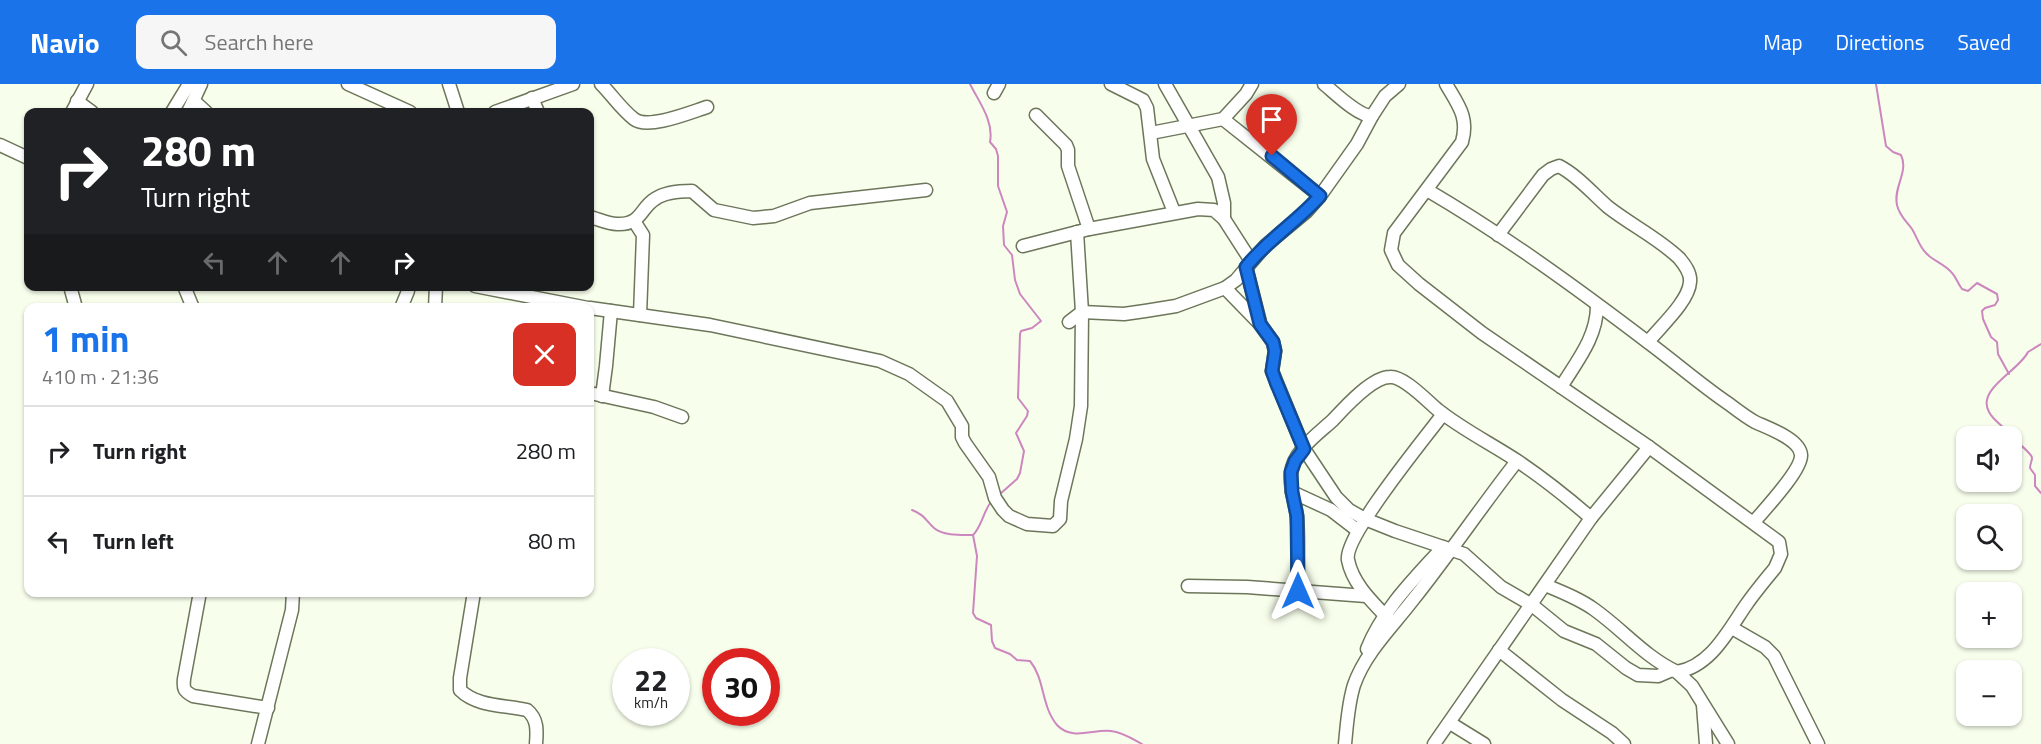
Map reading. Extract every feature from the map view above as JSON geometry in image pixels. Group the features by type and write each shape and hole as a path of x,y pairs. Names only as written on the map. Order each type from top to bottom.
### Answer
{"street":[{"path":"81,108 87,84"},
{"path":"174,108 189,84"},
{"path":"190,108 201,84"},
{"path":"348,84 402,108"},
{"path":"449,84 457,108"},
{"path":"506,108 573,84"},
{"path":"601,84 635,120 643,123 668,119 707,107"},
{"path":"1111,84 1143,100 1147,108 1153,159 1174,212"},
{"path":"1165,84 1218,177 1224,203 1224,219"},
{"path":"1151,133 1223,119 1252,84"},
{"path":"1324,84 1357,110 1372,116"},
{"path":"1069,322 1082,312 1124,314 1176,306 1226,288 1265,246 1306,212 1320,196 1357,144 1385,96 1399,84"},
{"path":"1226,288 1260,324 1273,342 1275,351 1272,371 1304,449 1336,496 1349,510 1365,519 1464,554 1501,587 1532,605 1564,631 1596,645 1638,675 1658,676 1687,670 1714,651 1775,568 1781,554 1779,542 1649,447 1482,333 1398,265 1391,250 1394,233 1462,142 1466,128 1462,113 1446,84"},
{"path":"532,98 536,108"},
{"path":"194,100 202,108"},
{"path":"594,309 710,325 880,361 909,374 947,401 962,426 962,437 989,477 995,498 1003,510 1020,522 1053,526 1060,519 1066,477 1076,439 1081,397 1083,231 1068,166 1066,145 1036,115"},
{"path":"1223,119 1293,172 1320,196"},
{"path":"0,145 24,156"},
{"path":"1498,235 1543,176 1559,166 1567,171 1609,207 1664,246 1680,260 1689,272 1690,283 1687,294 1648,342"},
{"path":"594,218 618,224 634,221 641,216 653,199 692,191 714,210 753,218 774,216 810,203 926,190"},
{"path":"1427,190 1498,235 1648,342 1728,404 1797,445 1801,456 1797,468 1754,522"},
{"path":"1023,246 1174,212 1214,210 1224,219 1248,264 1260,324"},
{"path":"634,221 643,235 640,315"},
{"path":"403,303 408,291"},
{"path":"501,291 563,303"},
{"path":"1561,387 1592,336 1597,320 1597,306"},
{"path":"610,312 606,366 596,394 654,407 682,417"},
{"path":"1298,591 1297,516 1291,472 1295,461 1304,449 1367,388 1381,378 1392,376 1406,383 1443,414 1517,461 1566,496 1591,518"},
{"path":"1390,620 1366,596 1352,575 1347,558 1357,530 1443,414"},
{"path":"1434,744 1591,518 1649,447"},
{"path":"1346,744 1347,719 1354,685 1370,641 1390,620 1406,589 1446,548 1517,461"},
{"path":"1292,492 1331,510 1357,530"},
{"path":"1545,585 1596,610 1650,657 1674,671 1692,686 1728,744"},
{"path":"1188,586 1366,596"},
{"path":"199,597 184,679 185,692 193,696 268,708"},
{"path":"258,744 293,597"},
{"path":"473,597 460,690 467,697 479,702 527,710 536,722 536,744"},
{"path":"1732,627 1765,647 1774,656 1818,744"},
{"path":"1499,650 1562,700 1612,733 1624,744"},
{"path":"1703,704 1706,744"},
{"path":"1449,723 1484,744"}],"waterway":[{"path":"970,84 988,119 990,142 998,156 998,186 1007,212 1003,226 1004,245 1012,255 1015,280 1020,294 1041,321 1032,328 1021,331 1020,334 1018,398 1028,411 1016,433 1024,451 1017,479 1000,494"},
{"path":"1876,84 1886,146 1901,155 1903,161 1896,198 1899,212 1924,250 1955,276 1962,289 1968,291 1977,283 1997,294 1998,300 1995,305 1982,311 1983,319 1991,337 1997,342 1998,354 2009,374"},
{"path":"2002,426 1989,412 1988,396 2000,380 2028,352 2041,344"},
{"path":"2022,446 2031,456 2030,468 2035,475 2035,486 2041,493"},
{"path":"912,510 920,514 938,531 973,535 991,502"},
{"path":"973,535 977,556 973,613 976,618 991,625 995,648 1010,654 1017,660 1030,661 1038,676 1048,710 1057,725 1063,730 1076,733 1115,732 1142,744"}],"route":[{"path":"1272,156 1320,196 1306,212 1265,246 1246,267 1260,324 1273,342 1275,351 1272,371 1304,449 1295,461 1291,472 1297,516 1298,591"}]}
